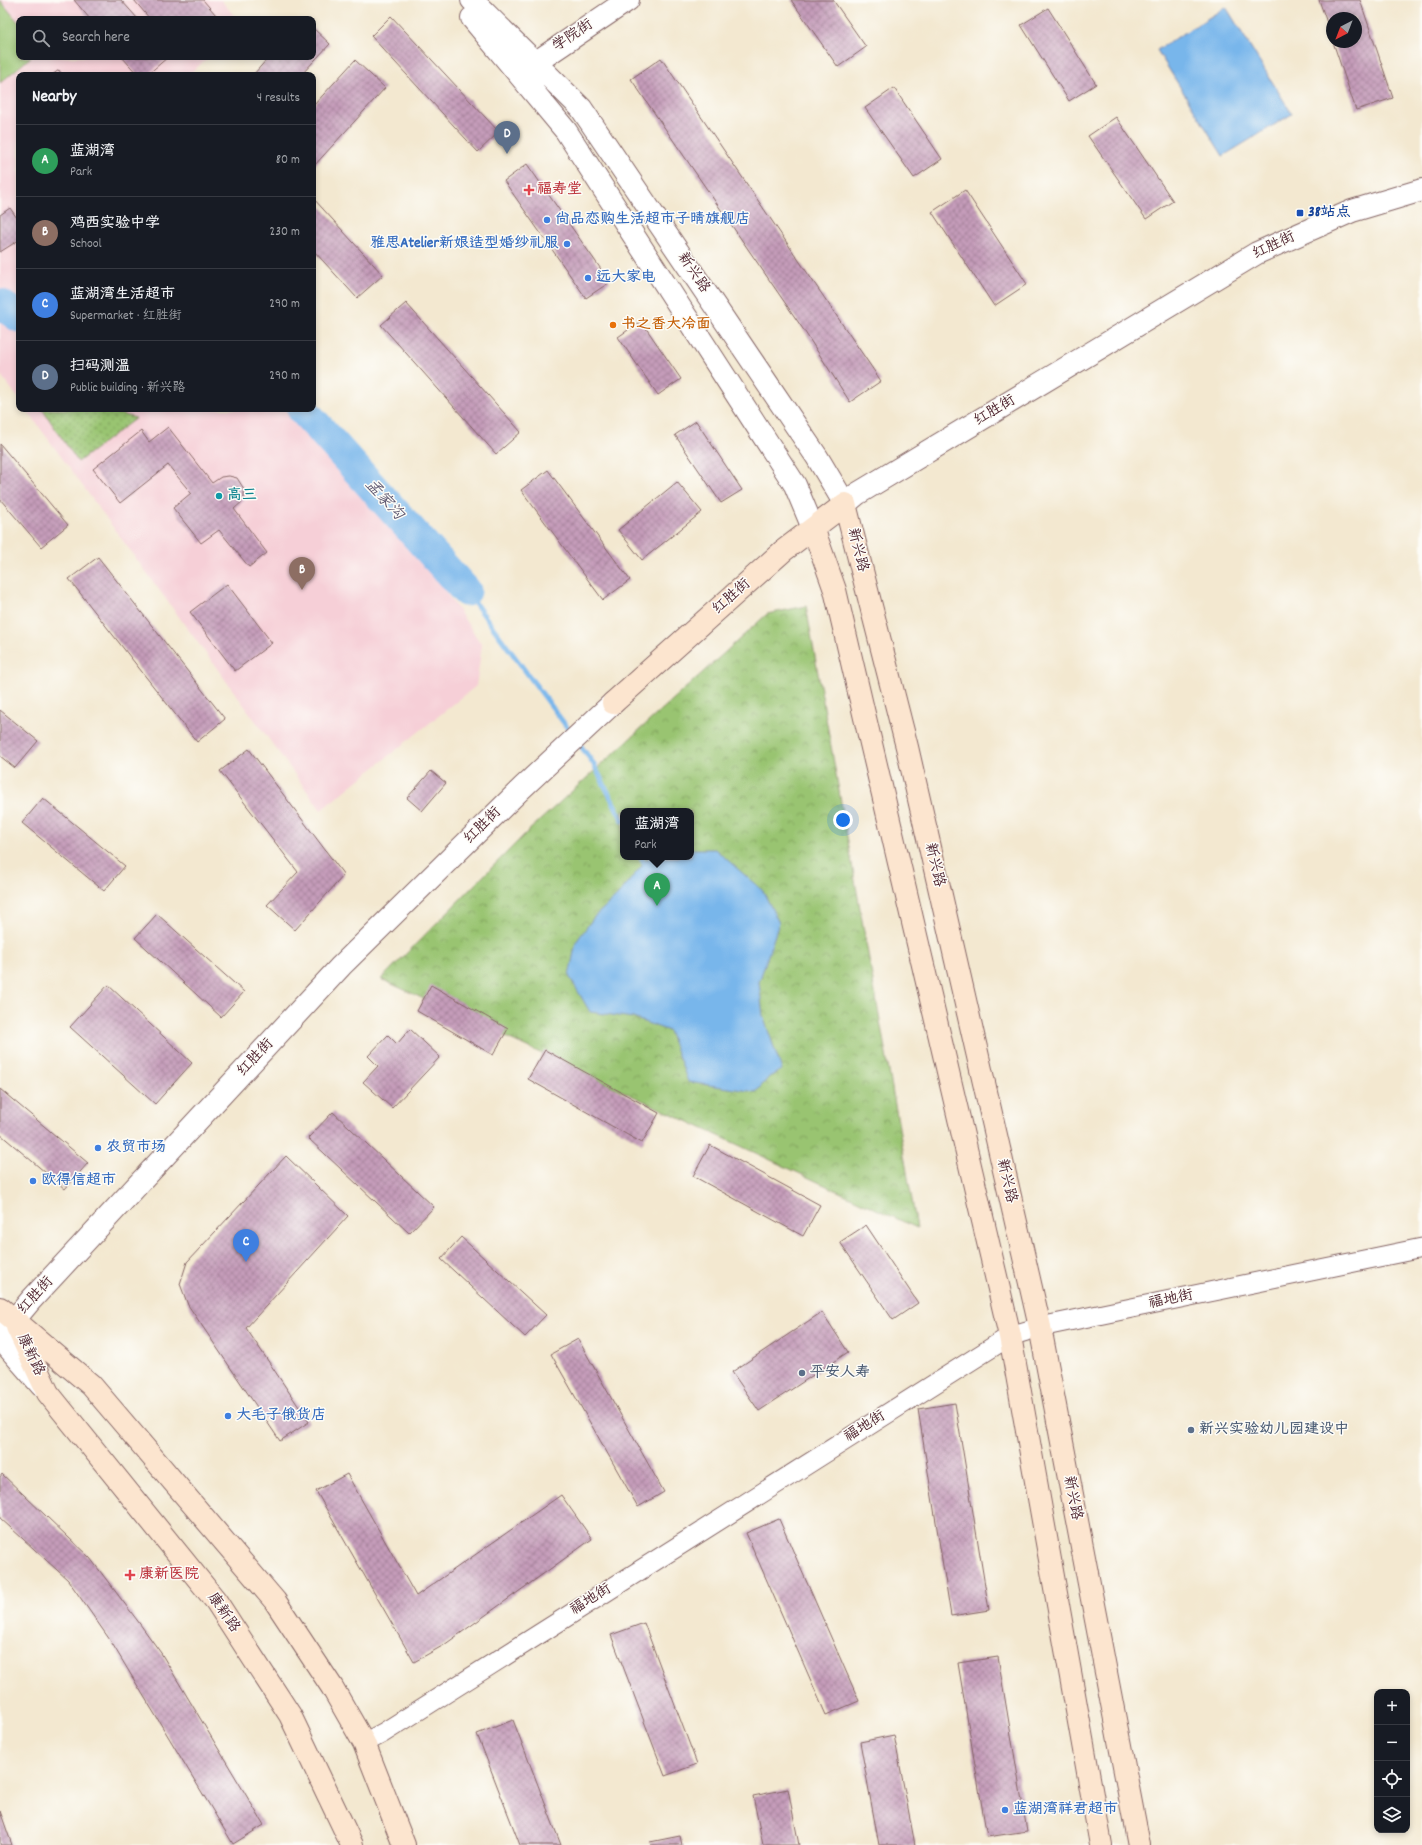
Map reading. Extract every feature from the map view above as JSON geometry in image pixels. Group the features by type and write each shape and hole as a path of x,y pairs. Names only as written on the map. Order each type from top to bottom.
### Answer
{"main road":[{"name":"红胜街","path":"613,703 784,551 845,504"},
{"name":"新兴路","path":"845,504 907,747 1040,1327 1139,1845"},
{"name":"新兴路","path":"813,528 835,590 1010,1336 1101,1845"},
{"name":"康新路","path":"7,1314 48,1393 216,1601 290,1715 352,1845"},
{"path":"7,1314 91,1385 275,1601 332,1687 364,1743 404,1845"}],"street":[{"name":"新兴路","path":"457,0 526,68 581,108 812,450 845,504"},
{"name":"新兴路","path":"472,0 526,68 795,485 813,528"},
{"name":"学院街","path":"526,68 628,0"},
{"name":"红胜街","path":"845,504 857,494 1257,252 1352,211 1422,190"},
{"name":"红胜街","path":"0,1337 7,1314 341,966 522,788 613,703"},
{"name":"福地街","path":"364,1743 1010,1336 1040,1327 1422,1248"},
{"path":"0,1337 48,1393"}],"shaded area":[{"path":"0,0 221,0 234,16 16,16 16,60 206,60 192,72 16,72 16,395 0,374"},
{"path":"28,412 302,412 407,535 482,645 476,686 321,810"}],"green space":[{"path":"0,0 16,19 16,60 27,60 0,83"},
{"path":"44,412 113,412 136,418 78,462"},
{"path":"806,606 917,1228 381,979 527,832 767,614"}],"water":[{"path":"1226,7 1292,114 1223,156 1157,50"},
{"path":"694,849 715,849 763,891 779,923 759,982 763,1016 782,1070 769,1077 756,1092 688,1082 669,1031 633,1018 590,1012 569,976 576,942 594,917 618,895 647,860 694,860"}],"building":[{"path":"74,0 121,0 135,16 87,16"},
{"path":"134,0 203,0 216,15 215,16 147,16"},
{"path":"791,0 833,0 866,47 838,67"},
{"path":"1319,0 1360,0 1393,98 1356,110 1335,48 1362,48 1362,12 1326,12 1326,20"},
{"path":"1048,8 1096,84 1069,101 1021,25"},
{"path":"391,16 499,132 478,152 371,36"},
{"path":"316,31 330,44 316,59"},
{"path":"661,58 881,381 850,402 803,329 631,79"},
{"path":"125,60 164,60 150,72 135,72"},
{"path":"266,60 315,60 304,72 256,72"},
{"path":"355,60 385,88 316,164 316,103"},
{"path":"894,88 942,159 914,178 865,108"},
{"path":"1116,117 1173,201 1146,219 1088,136"},
{"path":"527,164 610,282 586,298 504,181"},
{"path":"965,190 1027,284 994,306 932,212"},
{"path":"316,201 383,275 357,298 316,253"},
{"path":"10,208 16,217 16,242 0,252 0,215"},
{"path":"406,303 521,432 496,454 381,325"},
{"path":"641,321 681,379 658,395 618,337"},
{"path":"696,421 742,490 721,503 675,435"},
{"path":"168,427 212,483 221,477 229,476 237,478 244,489 244,500 234,509 267,553 249,567 219,530 201,543 173,508 191,493 168,465 120,503 93,469 141,431 149,442"},
{"path":"0,444 68,525 41,547 0,499"},
{"path":"548,470 630,580 603,600 521,490"},
{"path":"677,482 702,512 642,560 618,530"},
{"path":"98,557 225,719 197,742 69,579"},
{"path":"227,584 272,643 235,671 190,612"},
{"path":"0,710 38,741 15,768 0,756"},
{"path":"249,749 344,875 295,930 267,905 298,872 220,771"},
{"path":"431,771 446,783 422,811 407,798"},
{"path":"43,798 125,866 104,891 22,823"},
{"path":"157,914 244,992 221,1017 135,938"},
{"path":"108,985 192,1063 155,1104 70,1027"},
{"path":"431,985 508,1029 493,1055 417,1011"},
{"path":"410,1029 440,1057 392,1108 363,1082 378,1066 368,1056 388,1035 397,1044"},
{"path":"545,1050 659,1113 642,1143 528,1079"},
{"path":"0,1089 88,1163 65,1189 0,1134"},
{"path":"333,1112 434,1207 409,1233 308,1138"},
{"path":"710,1145 820,1205 803,1236 693,1176"},
{"path":"286,1156 348,1216 246,1328 309,1422 280,1441 188,1305 180,1284 187,1262"},
{"path":"866,1225 918,1303 893,1320 840,1242"},
{"path":"461,1237 546,1315 525,1337 441,1259"},
{"path":"822,1312 848,1352 759,1411 732,1372"},
{"path":"578,1339 664,1492 638,1507 551,1354"},
{"path":"955,1403 989,1610 951,1616 918,1409"},
{"path":"2,1474 90,1558 137,1620 161,1653 264,1825 233,1844 110,1640 68,1580 0,1518 0,1477"},
{"path":"347,1474 416,1596 561,1495 592,1539 444,1645 414,1662 316,1491"},
{"path":"779,1519 859,1701 826,1715 746,1533"},
{"path":"644,1623 697,1764 665,1776 611,1635"},
{"path":"998,1657 1027,1831 987,1837 958,1663"},
{"path":"513,1720 561,1845 520,1845 477,1734"},
{"path":"894,1735 915,1845 879,1845 860,1742"},
{"path":"788,1789 799,1845 763,1845 753,1796"},
{"path":"0,1811 12,1845 0,1845"},
{"path":"680,1836 682,1845 651,1845 650,1842"}],"waterway":[{"name":"孟家沟","path":"0,304 16,315"},
{"name":"孟家沟","path":"305,412 466,591"},
{"path":"466,591 572,734"},
{"path":"578,742 593,763 620,815"},
{"path":"643,860 647,868"}],"place":[{"name":"扫码测温","path":"507,154"},
{"name":"福寿堂","path":"529,190"},
{"name":"38站点","path":"1300,213"},
{"name":"尚品恋购生活超市子晴旗舰店","path":"547,220"},
{"name":"雅思Atelier新娘造型婚纱礼服","path":"567,244"},
{"name":"远大家电","path":"588,278"},
{"name":"书之香大冷面","path":"613,325"},
{"name":"高三","path":"219,496"},
{"name":"鸡西实验中学","path":"302,590"},
{"name":"蓝湖湾","path":"657,906"},
{"name":"农贸市场","path":"98,1148"},
{"name":"欧得信超市","path":"33,1181"},
{"name":"蓝湖湾生活超市","path":"246,1262"},
{"name":"平安人寿","path":"802,1373"},
{"name":"大毛子俄货店","path":"228,1416"},
{"name":"新兴实验幼儿园建设中","path":"1191,1430"},
{"name":"康新医院","path":"130,1575"},
{"name":"蓝湖湾祥君超市","path":"1005,1810"}]}
